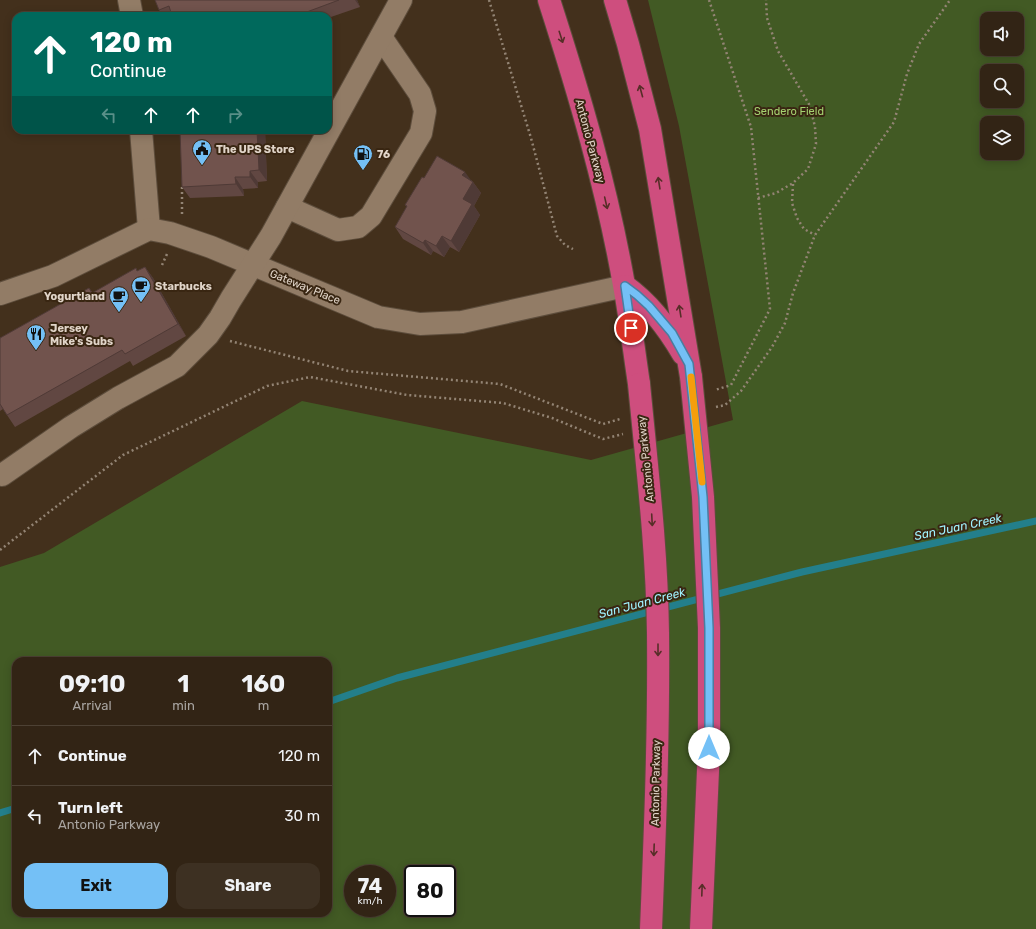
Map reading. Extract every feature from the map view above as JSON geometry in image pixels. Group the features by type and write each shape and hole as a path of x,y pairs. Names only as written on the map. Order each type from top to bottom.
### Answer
{"highway":[{"name":"Antonio Parkway","path":"549,0 593,146 625,286 639,384 651,504 658,632 657,753 651,929"},
{"path":"615,0 650,129 690,370 703,497 709,628 709,748 701,929"},
{"path":"625,286 649,306 672,333 690,370"}],"lane":[{"path":"129,0 131,12"},
{"path":"332,126 401,0"},
{"path":"287,207 338,230 358,227 371,216 420,133 425,111 420,94 381,37"},
{"path":"0,294 53,276 150,229 141,134"},
{"path":"2,475 71,427 118,398 177,366 208,335 253,266 327,134"},
{"name":"Gateway Place","path":"150,229 211,247 253,266 378,317 420,324 462,322 625,286"}],"path":[{"path":"489,0 532,138 557,236 565,245 573,249"},
{"path":"758,198 776,193 793,183 808,169 816,144 815,128 810,106 778,51 767,18 766,0"},
{"path":"710,409 725,405 741,392 772,347 785,323 793,293 815,235 894,122 907,74 919,44 950,0"},
{"path":"793,183 792,203 797,218 804,229 815,235"},
{"path":"174,235 182,212 182,185"},
{"path":"0,550 123,455 267,386 310,377 407,395 503,403 552,418 603,439 626,433"}],"green space":[{"name":"Sendero Field","path":"648,0 1036,0 1036,929 0,929 0,567 44,553 302,401 591,460 733,420 679,126"}],"building":[{"path":"155,0 339,0 307,12 171,12 169,6 159,10"},
{"path":"180,134 257,134 259,170 250,171 250,177 235,177 236,184 182,187"},
{"path":"437,156 465,172 462,175 473,182 463,199 472,204 451,241 442,236 436,246 425,240 423,243 395,227 407,206 405,205"},
{"path":"145,267 178,324 125,354 122,350 7,415 0,404 0,338 89,288 92,293 136,268 137,271"}],"waterway":[{"name":"San Juan Creek","path":"332,701 397,678 802,572 1036,521"},
{"name":"San Juan Creek","path":"0,813 12,809"}],"slow traffic":[{"path":"691,377 702,482"}],"place":[{"name":"The UPS Store","path":"202,166"},
{"name":"76","path":"363,171"},
{"name":"Starbucks","path":"141,303"},
{"name":"Yogurtland","path":"119,313"},
{"name":"Jersey Mike's Subs","path":"36,351"}],"route":[{"path":"631,328 625,286 649,306 672,333 689,364 703,497 709,628 709,748"}]}
